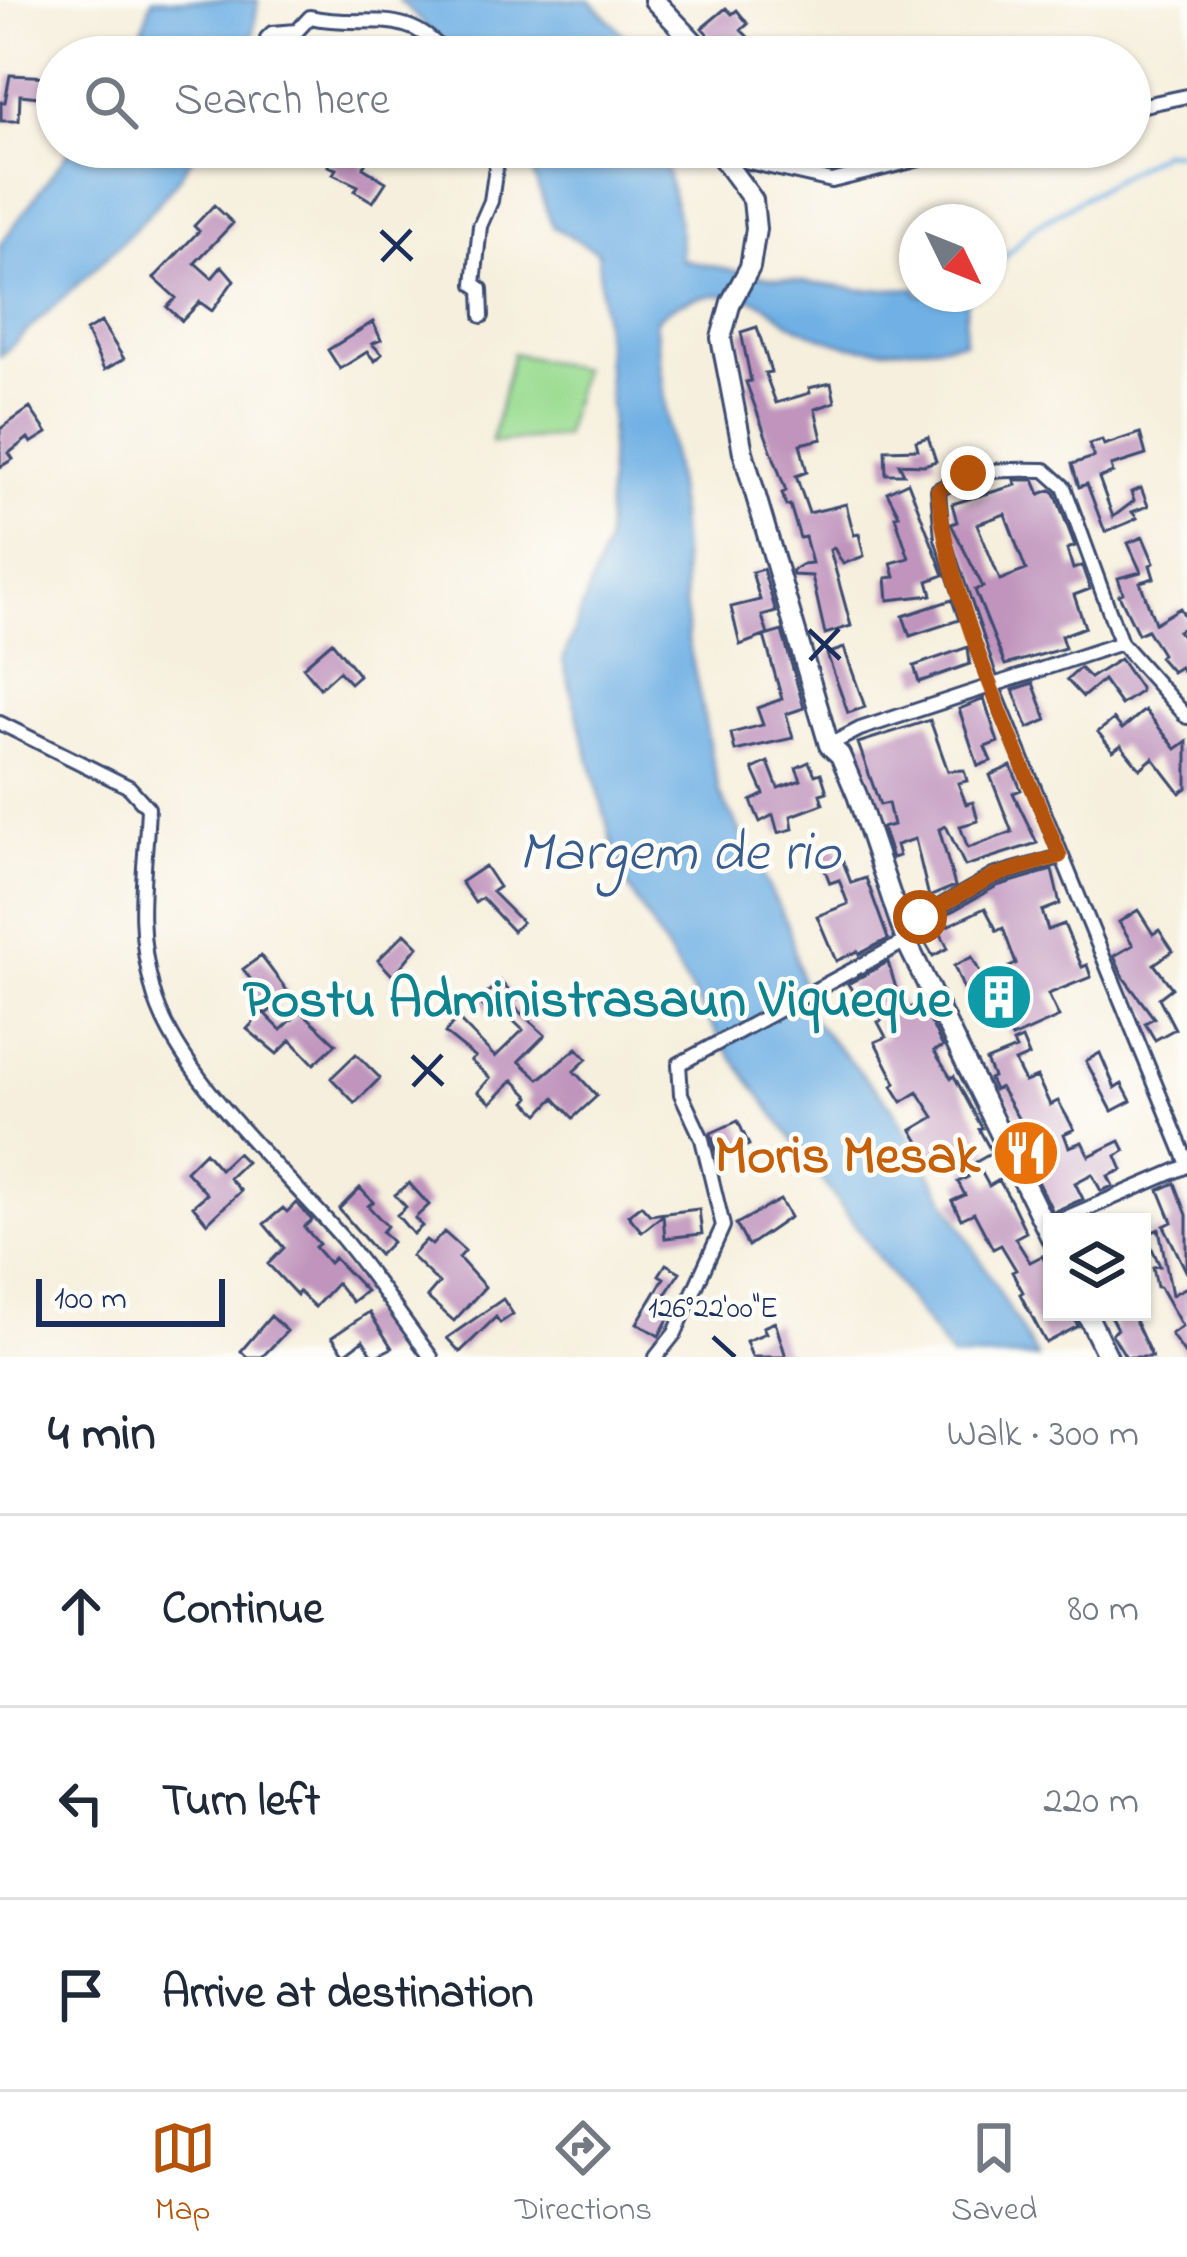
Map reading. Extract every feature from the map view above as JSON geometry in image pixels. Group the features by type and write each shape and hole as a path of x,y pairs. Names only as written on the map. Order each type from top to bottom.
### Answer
{"main road":[{"path":"654,0 688,36"},
{"path":"729,168 753,200 755,229 750,267 731,302 722,338 742,452 830,745 840,754 863,810 906,941 1044,1213"},
{"path":"1091,1321 1108,1357"}],"street":[{"path":"269,36 297,31 310,17 331,22 383,19 416,26 426,36"},
{"path":"1151,104 1187,97"},
{"path":"482,316 481,289 474,284 480,226 491,201 496,168"},
{"path":"782,168 832,181 884,168"},
{"path":"1084,1213 1187,1164 992,685 942,538 938,490 968,473 1045,470 1064,487 1121,643 1187,718"},
{"path":"830,745 860,729 1121,643"},
{"path":"0,723 129,787 148,808 139,928 154,997 187,1058 221,1104 344,1240 431,1357"},
{"path":"656,1357 675,1333 723,1226 702,1138 681,1094 679,1064 906,941 920,917 993,876 1060,856"}],"green space":[{"path":"513,353 581,369 564,436 491,443"}],"water":[{"path":"152,0 258,0 253,36 140,36"},
{"path":"399,0 590,0 624,36 436,36"},
{"path":"57,168 185,168 134,229 0,357 0,245"},
{"name":"Margem de rio","path":"531,168 666,168 682,260 863,290 899,289 899,312 966,312 964,342 907,348 836,342 790,323 763,304 731,296 690,300 655,321 678,503 688,640 719,791 788,925 810,1017 891,1106 1037,1357 951,1357 727,1050 621,875 563,661 606,543 611,416 598,252 553,227"}],"building":[{"path":"726,8 732,14 737,10 748,24 741,30 747,36 709,36 702,28"},
{"path":"10,75 36,76 36,97 20,95 19,121 1,121 1,102 5,102"},
{"path":"363,168 386,182 373,202 355,191 358,186 333,174 336,169"},
{"path":"214,205 233,223 195,263 212,278 222,266 234,280 212,311 200,302 182,321 167,307 176,298 154,278 199,231 194,226"},
{"path":"101,322 124,359 104,370 86,331"},
{"path":"373,322 381,340 372,344 382,354 375,361 367,352 340,369 328,350"},
{"path":"757,327 776,403 831,383 835,402 815,409 822,439 800,444 807,472 796,476 809,513 846,504 864,556 843,564 834,548 830,550 851,626 825,634 812,576 793,575 803,564 812,563 805,537 800,538 790,505 786,506 782,493 786,491 746,382 751,381 741,332"},
{"path":"30,408 47,433 31,443 28,438 9,453 13,459 0,467 0,429"},
{"path":"1140,433 1146,455 1111,466 1113,473 1099,478 1113,517 1134,501 1131,492 1141,488 1148,506 1132,512 1137,518 1105,532 1087,484 1079,487 1072,464 1094,457 1089,444 1102,440 1104,445"},
{"path":"928,437 936,461 899,464 904,474 886,474 885,450 918,449 916,441"},
{"path":"1014,480 1034,480 1040,494 1055,493 1075,546 1067,549 1073,569 1082,566 1090,589 1074,595 1085,627 1061,636 1065,648 1005,665 975,590 983,587 951,524 957,522 952,504 1016,485","holes":["1005,514 1026,570 1000,580 977,524"]},
{"path":"908,482 944,575 928,581 932,595 888,600 886,578 895,577 891,563 909,558 895,516 899,515 887,492"},
{"path":"1143,537 1154,563 1150,565 1154,578 1140,582 1155,623 1180,608 1187,620 1187,626 1178,631 1187,641 1187,677 1180,667 1172,672 1159,657 1162,654 1147,630 1138,634 1119,595 1123,593 1118,578 1141,572 1128,543"},
{"path":"763,569 776,612 762,616 765,636 782,631 804,708 786,714 793,738 735,751 731,733 763,725 757,708 782,699 764,636 740,645 731,607 760,600 752,572"},
{"path":"952,600 959,620 910,636 903,616"},
{"path":"332,642 359,675 350,683 339,671 320,688 303,667"},
{"path":"968,647 970,664 919,682 914,666"},
{"path":"844,648 865,707 848,713 827,654"},
{"path":"1120,659 1140,688 1121,705 1103,680 1083,697 1067,680 1080,668 1090,678"},
{"path":"1033,683 1047,720 1028,728 1013,690"},
{"path":"984,699 998,742 985,747 991,761 978,766 959,709"},
{"path":"1145,710 1176,749 1187,741 1187,788 1180,793 1153,758 1140,769 1121,745 1113,751 1098,732 1114,719 1122,729"},
{"path":"930,720 948,771 964,770 967,781 958,783 966,804 973,802 978,821 960,826 968,848 1012,832 990,775 1011,766 1021,790 1013,793 1037,843 965,866 946,826 939,829 955,886 929,897 915,839 896,845 899,856 892,858 882,828 893,825 888,803 880,805 858,743"},
{"path":"768,762 778,788 801,780 796,768 809,762 815,775 821,773 827,792 820,794 823,804 791,816 793,829 778,833 773,815 760,822 751,801 764,794 753,769"},
{"path":"837,845 851,883 866,878 888,939 836,961 817,916 848,904 839,880 830,883 818,852"},
{"path":"485,866 499,887 492,892 522,922 513,931 482,898 475,903 461,882"},
{"path":"1052,870 1060,904 1042,911 1048,930 1064,924 1091,977 1048,994 1059,1017 1012,1038 1004,1024 1011,1020 1003,1001 984,1010 991,1025 981,1030 954,966 972,957 990,992 1014,980 1007,968 1016,964 1003,928 997,931 985,908 939,930 948,948 933,956 921,936 928,925 997,886"},
{"path":"1138,910 1153,934 1159,930 1173,951 1154,964 1172,988 1159,998 1175,1029 1155,1040 1145,1023 1154,1018 1123,977 1114,956 1133,945 1119,922"},
{"path":"405,933 418,946 393,976 378,960"},
{"path":"261,956 289,993 266,1014 248,994 256,987 243,969"},
{"path":"888,962 903,1011 921,1003 943,1047 934,1051 954,1076 992,1153 976,1162 989,1186 999,1180 1011,1201 1026,1232 1015,1238 1030,1262 1043,1258 1043,1321 1076,1321 1078,1326 1046,1343 1001,1245 993,1249 974,1213 961,1219 952,1201 965,1195 958,1182 968,1177 951,1146 929,1159 912,1130 934,1117 918,1092 902,1102 875,1042 886,1037 878,1022 882,1020 876,1000 862,1006 848,984"},
{"path":"500,981 517,999 511,1004 545,1035 519,1061 539,1079 577,1048 587,1059 574,1071 597,1096 573,1118 554,1098 539,1114 513,1080 491,1103 478,1092 490,1078 471,1061 475,1057 445,1033 457,1018 495,1057 523,1030 503,1011 495,1019 478,1001"},
{"path":"301,1011 336,1044 314,1064 291,1040 277,1054 247,1029 263,1012 281,1030"},
{"path":"1022,1039 1029,1056 1015,1062 1025,1082 1037,1077 1050,1105 1058,1101 1074,1129 1064,1134 1069,1147 1082,1142 1089,1156 1120,1141 1125,1151 1116,1156 1122,1170 1108,1176 1113,1186 1101,1191 1092,1174 1075,1183 1083,1199 1053,1212 1023,1150 1031,1145 1022,1125 1000,1087 994,1090 989,1079 993,1077 986,1061 1016,1049 1013,1043"},
{"path":"1100,1053 1115,1088 1122,1084 1131,1101 1112,1111 1086,1061"},
{"path":"356,1054 380,1078 355,1103 331,1078"},
{"path":"738,1121 749,1145 718,1159 711,1133"},
{"path":"205,1152 220,1169 237,1153 246,1162 229,1178 241,1191 207,1223 193,1206 207,1194 186,1171"},
{"path":"409,1183 429,1205 415,1218 422,1226 413,1234 397,1215 406,1207 395,1195"},
{"path":"1175,1183 1187,1215 1187,1273 1164,1226 1172,1222 1159,1190"},
{"path":"360,1188 373,1202 368,1206 387,1226 382,1232 392,1242 379,1255 339,1209"},
{"path":"780,1200 790,1217 748,1246 736,1224"},
{"path":"296,1203 312,1220 304,1227 319,1244 315,1247 329,1263 334,1258 366,1291 352,1302 337,1283 315,1307 268,1264 284,1248 264,1224"},
{"path":"641,1205 650,1215 699,1209 702,1234 665,1238 663,1215 642,1232 628,1215"},
{"path":"1159,1229 1172,1295 1187,1287 1187,1357 1171,1334 1182,1326 1157,1287 1153,1267 1160,1266 1151,1233"},
{"path":"444,1232 465,1251 459,1258 485,1287 454,1321 427,1297 439,1283 411,1256 426,1240 432,1245"},
{"path":"666,1264 680,1272 665,1295 677,1302 659,1336 637,1323 664,1278 659,1275"},
{"path":"503,1299 513,1314 500,1323 496,1317 460,1352 447,1338"},
{"path":"369,1312 392,1348 374,1357 363,1340 345,1354 332,1337"},
{"path":"271,1316 287,1331 262,1357 247,1357 241,1351"},
{"path":"1113,1321 1135,1321 1152,1357 1126,1357 1112,1334 1117,1329"},
{"path":"775,1322 786,1357 752,1357 746,1341 766,1333 763,1327"}],"waterway":[{"path":"1151,158 1162,152 1187,153"},
{"path":"1007,255 1032,228 1135,168"}],"place":[{"name":"Postu Administrasaun Viqueque","path":"999,997"},
{"name":"Moris Mesak","path":"1026,1153"}],"route":[{"path":"920,917 993,876 1060,856 992,685 942,538 938,490 968,473"}]}
